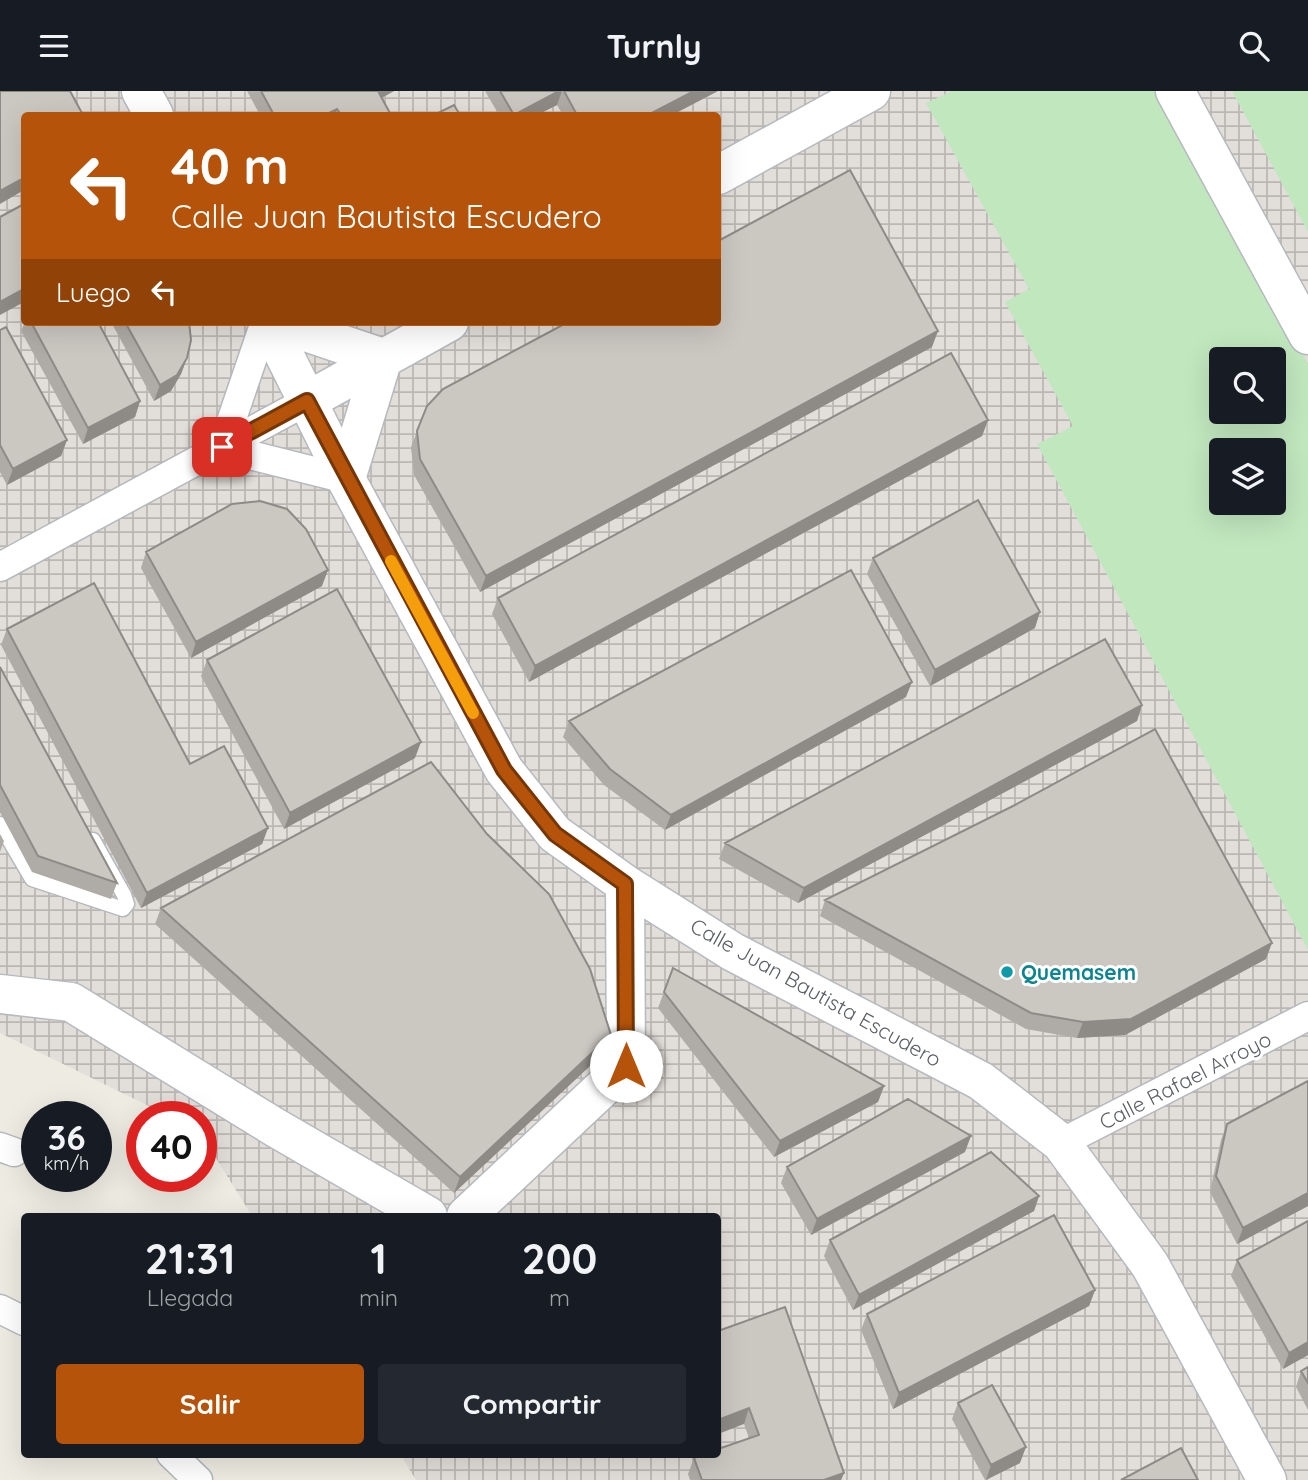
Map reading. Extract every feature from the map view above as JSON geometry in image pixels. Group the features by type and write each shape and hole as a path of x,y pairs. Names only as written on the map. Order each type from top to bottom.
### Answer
{"street":[{"path":"141,91 152,112"},
{"path":"1175,91 1308,335"},
{"path":"721,173 850,96"},
{"path":"222,447 265,326"},
{"name":"Calle Juan Bautista Escudero","path":"268,326 346,479 504,770 555,834 625,884 733,952 981,1081 1061,1143 1150,1265 1267,1480"},
{"path":"288,326 383,358"},
{"path":"0,567 442,326"},
{"path":"222,447 346,479 383,358"},
{"path":"469,1213 626,1066 625,884"},
{"path":"0,994 71,1002 276,1128 423,1213"},
{"name":"Calle Rafael Arroyo","path":"1061,1143 1308,1016"},
{"path":"0,1309 21,1320"},
{"path":"175,1458 198,1480"}],"lane":[{"path":"0,824 32,879 123,909 127,904 124,895 85,824"}],"shaded area":[{"path":"0,91 1308,91 1308,1480 416,1480 402,1458 721,1458 721,1213 250,1213 217,1160 217,1101 138,1101 0,1033"}],"green space":[{"path":"952,91 1161,91 1308,364 1308,950 1037,444 1073,426 1005,302 1029,289 926,103"},
{"path":"1232,91 1308,91 1308,232"}],"building":[{"path":"0,91 70,91 81,112 21,112 21,180 0,191"},
{"path":"261,91 378,91 389,112 339,112 337,109 331,112 272,112"},
{"path":"500,91 559,91 520,112 512,112"},
{"path":"564,91 694,91 654,112 575,112"},
{"path":"454,105 458,112 440,112"},
{"path":"850,170 938,331 486,576 420,459 417,431 427,406 443,389 561,326 721,326 721,239"},
{"path":"21,206 21,291 0,302 0,217"},
{"path":"33,326 100,326 140,401 88,428"},
{"path":"127,326 189,326 191,340 187,358 177,375 160,385"},
{"path":"6,327 67,440 13,469 0,445 0,330"},
{"path":"951,353 988,420 535,666 498,598"},
{"path":"978,500 1040,612 935,670 873,558"},
{"path":"260,501 287,509 306,529 328,570 196,642 146,552 232,504"},
{"path":"851,570 912,682 671,815 610,769 569,721"},
{"path":"94,583 190,764 224,746 268,828 147,893 7,629"},
{"path":"337,589 421,742 290,813 207,660"},
{"path":"1105,639 1142,705 804,888 725,843"},
{"path":"0,667 117,883 38,856 0,785"},
{"path":"1155,729 1272,943 1131,1019 1083,1022 1031,1013 825,900 1015,805"},
{"path":"431,762 487,834 549,894 590,969 611,1035 460,1177 161,908"},
{"path":"673,968 884,1086 780,1141 664,992"},
{"path":"1308,1081 1308,1193 1243,1228 1216,1176 1227,1124"},
{"path":"908,1099 971,1136 817,1219 787,1167"},
{"path":"991,1152 1039,1196 859,1295 830,1240"},
{"path":"1054,1215 1095,1290 899,1393 867,1314"},
{"path":"1308,1221 1308,1342 1289,1353 1237,1260"},
{"path":"785,1307 844,1473 824,1480 702,1480 694,1458 721,1458 721,1448 759,1435 749,1408 721,1419 721,1330"},
{"path":"1308,1367 1308,1383 1301,1371"},
{"path":"992,1385 1026,1447 991,1465 958,1403"},
{"path":"1181,1448 1198,1480 1121,1480"}],"slow traffic":[{"path":"391,561 473,713"}],"place":[{"name":"Quemasem","path":"1007,972"}],"route":[{"path":"222,447 307,401 346,479 504,770 555,834 625,884 626,1066"}]}
